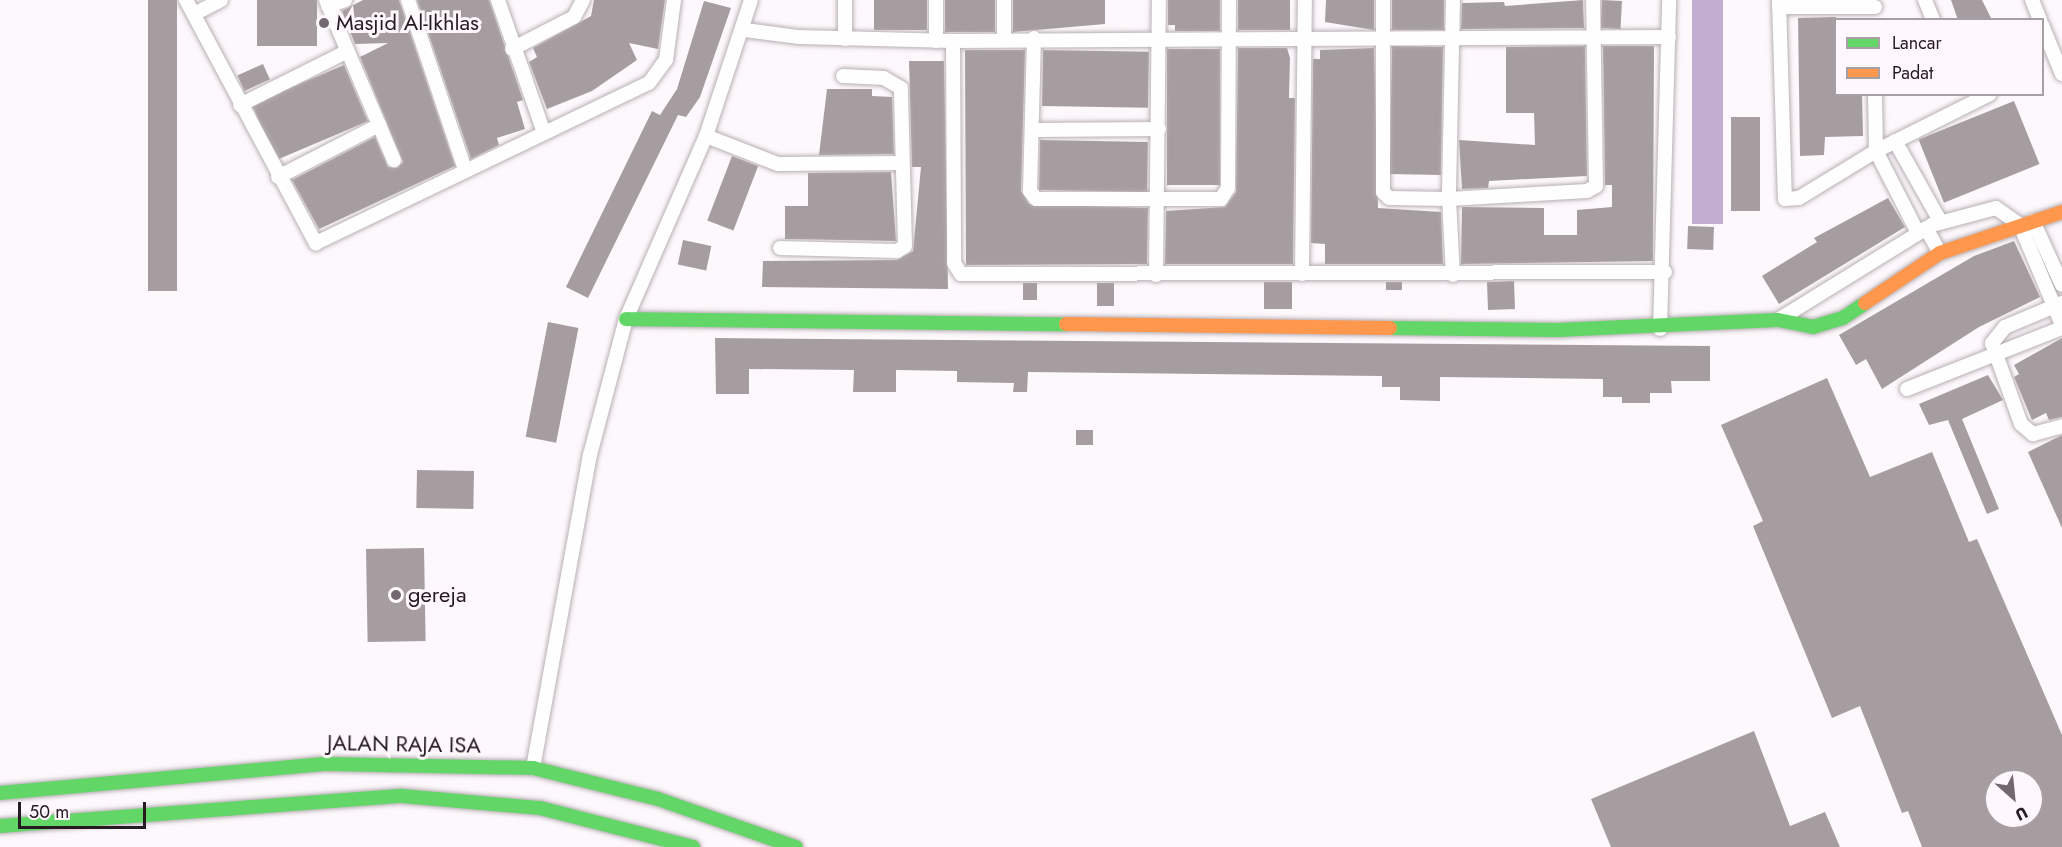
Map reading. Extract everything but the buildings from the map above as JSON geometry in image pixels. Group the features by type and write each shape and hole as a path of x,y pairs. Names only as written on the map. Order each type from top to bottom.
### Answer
{"main road":[{"path":"626,319 1660,329 1778,320 1813,327 1833,323 1940,253 2062,212"},
{"name":"JALAN RAJA ISA","path":"0,792 327,764 533,768 658,798 796,847"},
{"path":"402,796 404,764"},
{"path":"0,826 402,796 540,808 693,847"}],"street":[{"path":"186,0 278,177 316,243 656,78 666,60 674,0"},
{"path":"194,14 221,0"},
{"path":"345,0 327,3 394,160"},
{"path":"408,0 465,169"},
{"path":"498,0 512,49 544,133"},
{"path":"512,49 574,17 583,0"},
{"path":"533,768 590,455 626,319 706,136 745,30 751,0"},
{"path":"845,0 845,39"},
{"path":"936,0 936,41"},
{"path":"1004,0 1004,40"},
{"path":"1156,275 1161,40 1159,0"},
{"path":"1034,38 1030,191 1036,199 1221,199 1226,194 1229,0"},
{"path":"1302,274 1305,0"},
{"path":"1383,0 1383,192 1389,198 1449,199 1593,188 1591,37 1593,0"},
{"path":"1453,0 1449,199 1453,275"},
{"path":"1660,329 1665,273 1669,0"},
{"path":"1925,0 1932,18"},
{"path":"2032,0 2039,18"},
{"path":"1875,9 1779,3 1782,195 1790,201 1799,198 1965,99 1980,96"},
{"path":"2044,27 2058,49 2062,74"},
{"path":"745,30 845,39 936,41 1034,38 1304,42 1383,37 1669,37"},
{"path":"953,41 957,270 966,275 1665,273"},
{"path":"240,105 346,52"},
{"path":"780,248 903,248 901,88 884,78 843,76"},
{"path":"1875,96 1876,151 1922,231 1940,253"},
{"path":"278,177 379,125"},
{"path":"1033,130 1159,129"},
{"path":"706,136 778,164 902,163"},
{"path":"1895,141 1940,221"},
{"path":"1778,320 1940,221 1996,208 2019,225 2059,304 2062,326 1993,356 1907,389"},
{"path":"2033,221 2062,285"},
{"path":"2059,304 2005,327 1993,338 1993,356 2021,424 2033,434 2062,426"}],"shaded area":[{"path":"1692,0 1723,0 1723,224 1692,224"}],"traffic: fast":[{"path":"1390,328 1558,330 1778,320 1813,327 1843,318 1865,303"},
{"path":"626,319 1066,324"},
{"path":"0,793 327,764 533,768 658,799 796,847"},
{"path":"0,826 402,796 540,808 693,847"}],"traffic: slow":[{"path":"1865,303 1940,253 2062,212"},
{"path":"1066,324 1390,328"}],"place":[{"name":"Masjid Al-Ikhlas","path":"324,23"},
{"name":"gereja","path":"396,595"}]}
